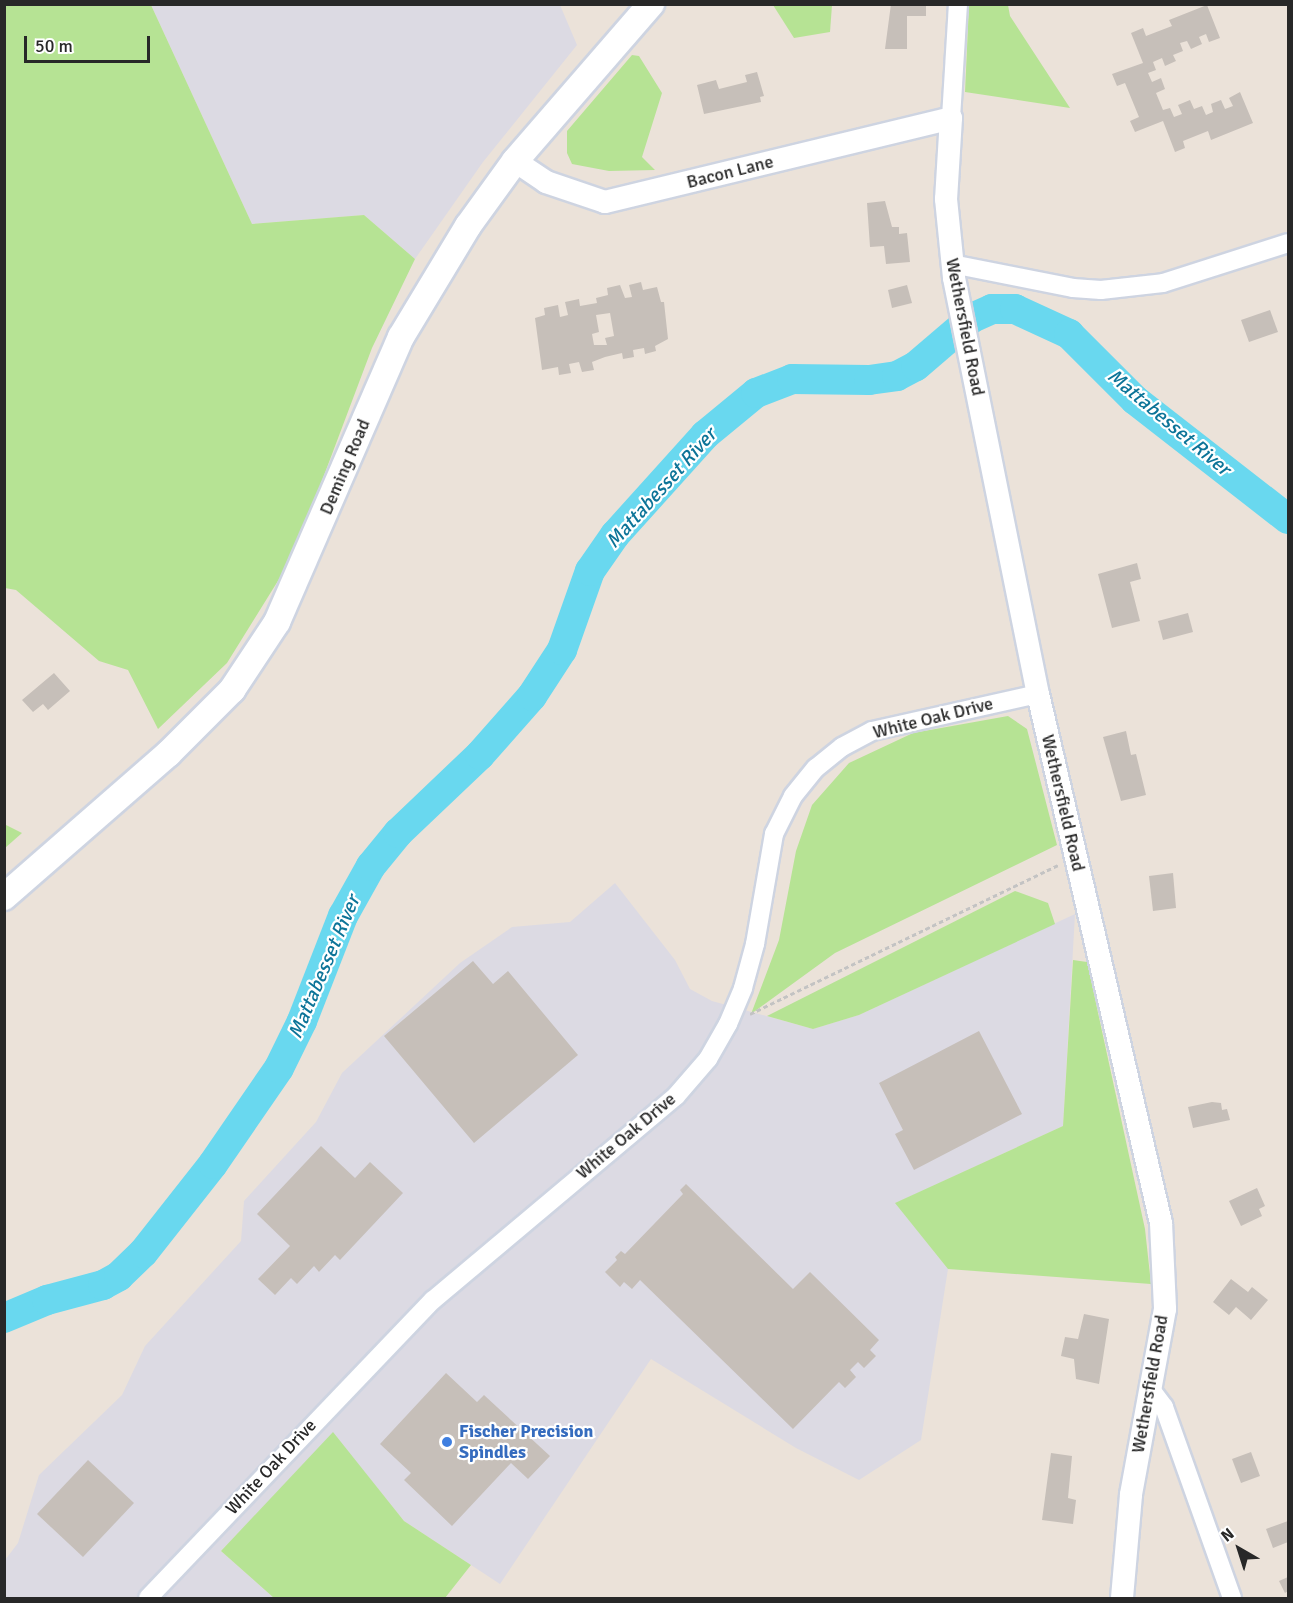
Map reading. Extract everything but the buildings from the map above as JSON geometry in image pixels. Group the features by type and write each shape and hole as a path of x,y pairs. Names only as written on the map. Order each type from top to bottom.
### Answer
{"main road":[{"name":"Deming Road","path":"4,897 168,754 232,690 277,622 401,337 468,226 514,161 651,4"}],"street":[{"name":"Wethersfield Road","path":"958,4 946,199 952,264 1038,694 1161,1223 1164,1309 1152,1391 1131,1495 1122,1599"},
{"name":"Bacon Lane","path":"514,161 546,182 605,202 951,118"},
{"path":"952,264 1073,288 1110,290 1163,283 1288,243"},
{"name":"White Oak Drive","path":"148,1599 433,1300 676,1096 708,1059 726,1029 755,944 774,834 793,796 816,768 842,747 872,731 1038,694"},
{"path":"1152,1391 1164,1407 1232,1599"}],"path":[{"path":"726,1029 806,984 1075,858"}],"shaded area":[{"path":"151,5 560,5 577,45 483,162 415,259 364,215 252,224"},
{"path":"615,883 675,960 690,989 712,1001 813,1029 859,1015 1075,914 1063,1126 896,1203 948,1269 921,1440 859,1480 796,1448 651,1359 500,1584 404,1521 333,1433 221,1551 274,1598 5,1598 5,1560 18,1543 39,1475 122,1395 145,1346 241,1241 244,1201 316,1122 342,1073 460,963 512,927 570,922"}],"green space":[{"path":"4,5 151,5 252,224 364,215 415,259 372,348 294,555 227,663 158,729 128,670 99,661 16,590 5,588"},
{"path":"773,5 832,5 830,32 794,38"},
{"path":"969,5 1008,5 1010,16 1070,108 965,92"},
{"path":"632,55 639,56 662,93 642,157 655,170 609,171 572,164 567,153 567,131"},
{"path":"1008,716 1027,729 1057,845 835,953 751,1014 779,940 796,851 812,805 849,763 913,733"},
{"path":"4,824 22,833 5,848 4,848"},
{"path":"1015,891 1048,903 1055,924 859,1015 813,1029 767,1016"},
{"path":"1073,960 1087,962 1145,1229 1151,1284 948,1269 895,1203 1063,1126"},
{"path":"333,1432 404,1521 471,1565 445,1598 274,1598 221,1551"}],"waterway":[{"name":"Mattabesset River","path":"4,1318 47,1300 103,1285 119,1276 143,1253 213,1164 279,1068 302,1021 343,916 371,866 398,833 480,755 532,696 562,650 590,571 615,535 705,435 756,393 792,379 869,380 897,376 916,366 972,318 992,309 1015,309 1069,334 1135,400 1288,519"}],"place":[{"name":"Fischer Precision Spindles","path":"447,1442"}]}
